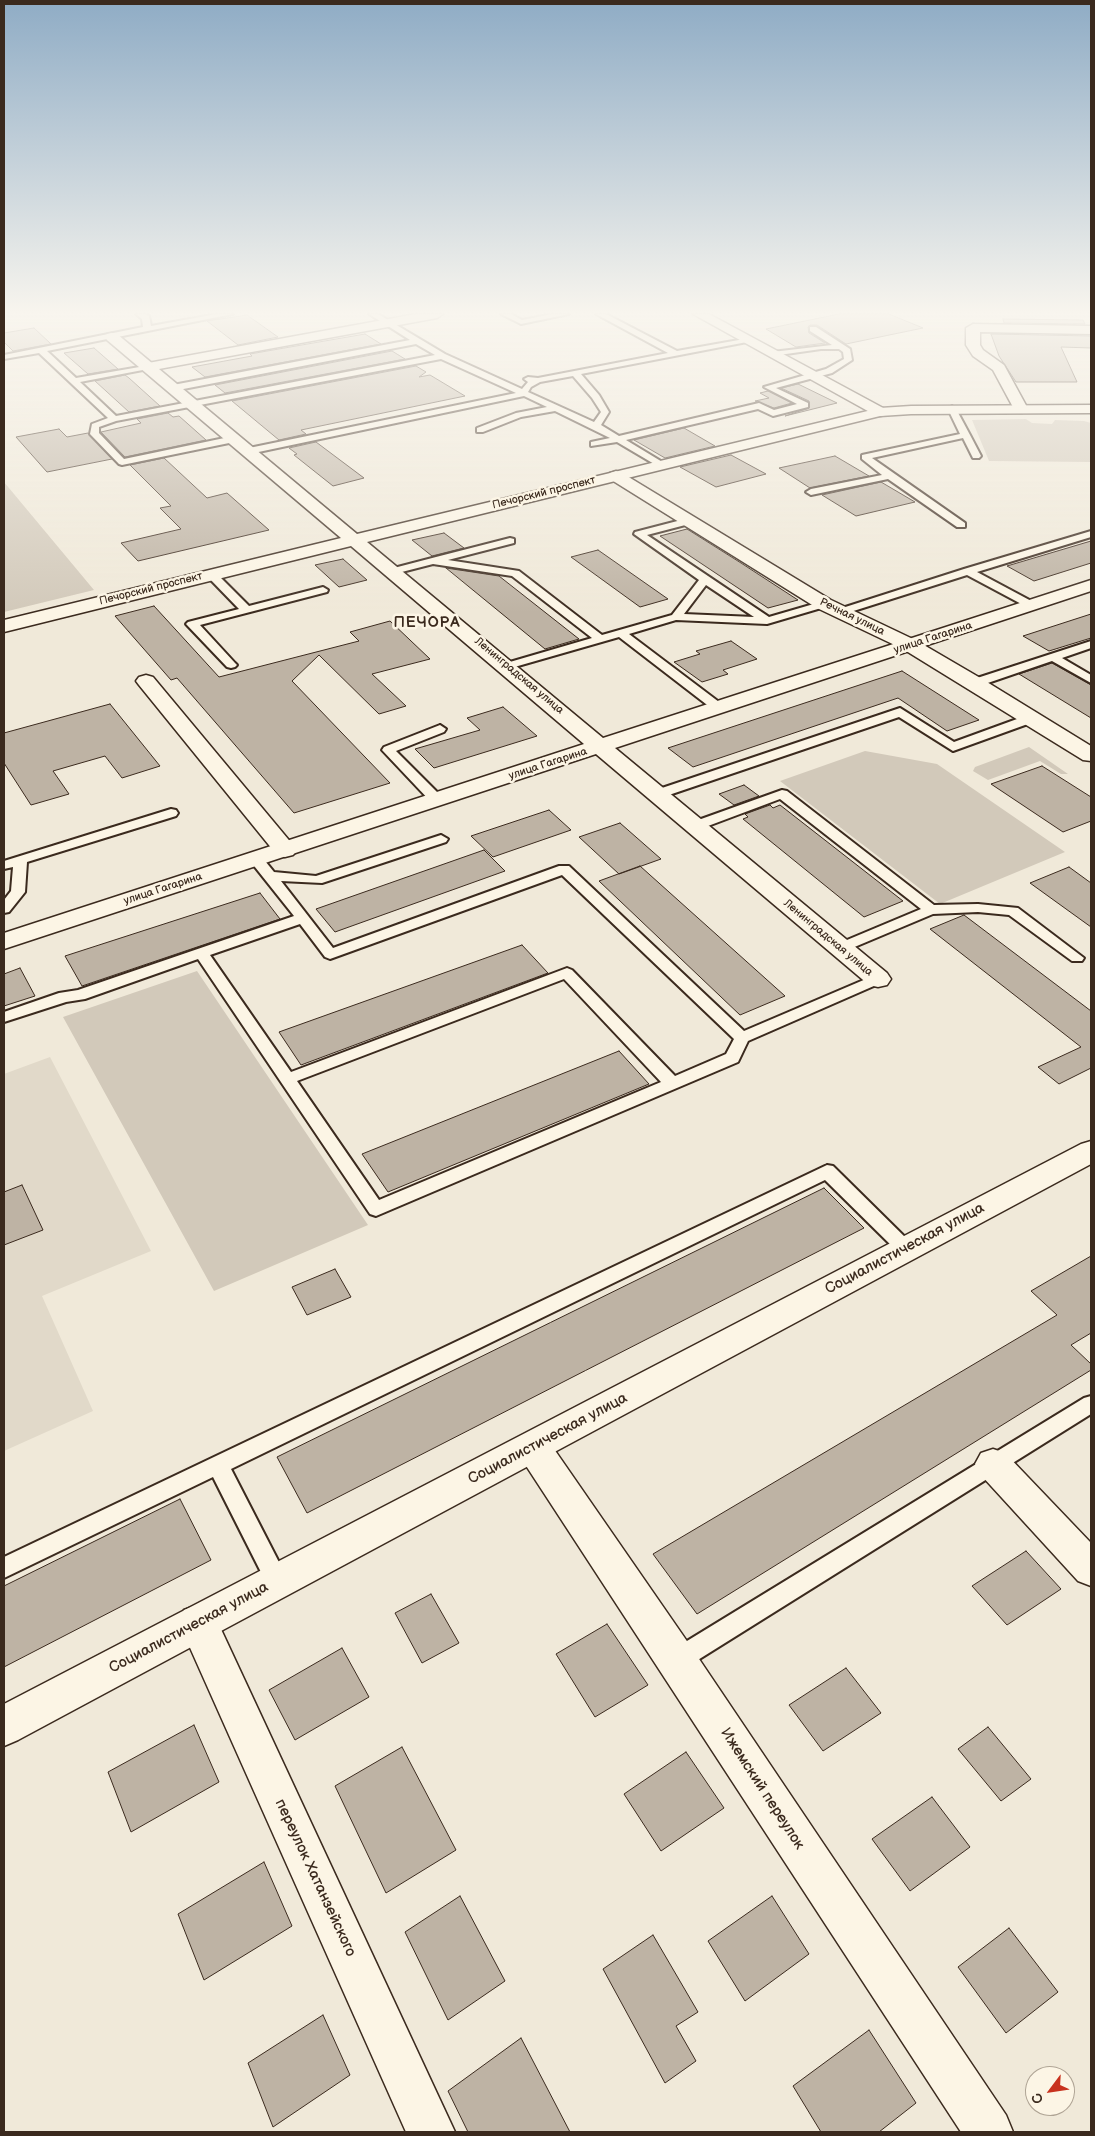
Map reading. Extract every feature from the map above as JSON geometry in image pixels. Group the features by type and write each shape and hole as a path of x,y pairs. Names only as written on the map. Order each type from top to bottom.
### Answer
{"street":[{"name":"Ленинградская улица","path":"205,414 878,979"},
{"name":"Печорский проспект","path":"4,626 873,414"},
{"name":"Речная улица","path":"616,476 824,604 910,645 974,682 1091,755"},
{"name":"улица Гагарина","path":"4,941 263,867 284,850 1091,585"},
{"path":"146,681 284,850"},
{"name":"Социалистическая улица","path":"4,1726 1091,1151"},
{"name":"Ижемский переулок","path":"533,1447 677,1660 988,2132"},
{"path":"993,1464 1091,1569"},
{"name":"переулок Хатанзейского","path":"198,1623 431,2132"}],"lane":[{"path":"108,414 114,419"},
{"path":"144,414 114,419 95,426 94,434 122,462 234,438"},
{"path":"249,451 428,414"},
{"path":"480,430 526,414"},
{"path":"568,414 596,426 662,464"},
{"path":"596,426 605,414"},
{"path":"594,444 725,414"},
{"path":"955,414 976,456"},
{"path":"961,525 865,457 966,435"},
{"path":"810,492 890,476"},
{"path":"689,521 639,534 767,621"},
{"path":"840,612 1091,534"},
{"path":"394,571 510,541"},
{"path":"433,561 515,573 600,639"},
{"path":"968,571 1032,605"},
{"path":"211,574 247,610"},
{"path":"676,617 705,579"},
{"path":"231,665 192,624 323,590"},
{"path":"507,666 676,617 767,621 824,604"},
{"path":"620,633 719,708"},
{"path":"974,682 1091,644"},
{"path":"1053,657 1091,680"},
{"path":"658,794 900,712 953,747 1032,718"},
{"path":"437,800 388,750 440,729"},
{"path":"695,826 782,794 931,910"},
{"path":"4,865 171,813"},
{"path":"263,867 318,880 441,838"},
{"path":"4,909 18,892 20,860"},
{"path":"263,867 330,954 564,869 742,1038"},
{"path":"840,948 931,910 978,908 1013,911 1077,958"},
{"path":"4,1017 64,996 80,995 303,918"},
{"path":"201,954 376,1209 732,1058 742,1038 878,979"},
{"path":"287,1079 567,973 672,1083"},
{"path":"4,1568 827,1171 906,1248"},
{"path":"677,1660 1091,1404"},
{"path":"218,1465 277,1581"}],"shaded area":[{"path":"1026,419 1032,423 1052,424 1055,420 1091,423 1091,462 989,461 972,420"},
{"path":"4,482 94,590 4,612"},
{"path":"1029,747 1068,774 1061,774 1040,761 988,780 973,771 975,767"},
{"path":"865,751 937,764 1065,852 940,904 780,781"},
{"path":"197,971 368,1225 214,1291 63,1017"},
{"path":"50,1057 151,1251 42,1296 93,1411 4,1451 4,1074"}],"building":[{"path":"164,414 169,414 173,417 179,416 206,440 125,457 101,432 141,423 137,419"},
{"path":"247,414 380,414 301,430 306,434 279,440"},
{"path":"684,428 715,446 665,458 634,440"},
{"path":"59,429 67,437 88,433 112,459 47,472 16,437"},
{"path":"316,442 364,478 333,486 294,455 297,454 289,448"},
{"path":"731,455 766,474 716,487 680,467"},
{"path":"835,456 869,476 810,488 779,468"},
{"path":"164,458 207,498 227,493 269,530 138,561 121,543 181,529 160,508 171,506 130,465"},
{"path":"881,482 915,502 856,516 822,495"},
{"path":"687,529 798,600 768,608 660,536"},
{"path":"444,533 464,548 432,556 412,540"},
{"path":"1091,541 1091,563 1034,581 1007,566"},
{"path":"598,550 668,599 640,607 571,557"},
{"path":"343,559 367,580 339,587 315,565"},
{"path":"446,568 499,576 579,639 545,649"},
{"path":"154,606 219,677 359,641 350,632 390,621 430,659 372,674 406,706 379,714 319,655 292,681 390,783 294,813 177,678 171,680 115,616"},
{"path":"1091,614 1091,638 1049,651 1023,636"},
{"path":"731,641 757,659 723,670 728,674 702,682 674,662 700,654 696,651"},
{"path":"1052,663 1091,685 1091,718 1019,674"},
{"path":"902,671 979,720 947,731 898,698 693,767 668,748"},
{"path":"110,704 160,766 122,778 105,756 53,771 69,794 31,805 4,763 4,733"},
{"path":"503,707 537,736 434,768 415,749 480,730 467,718"},
{"path":"1042,766 1091,797 1091,821 1063,832 991,784"},
{"path":"744,785 759,796 734,805 719,794"},
{"path":"770,805 773,808 780,805 903,901 864,917 743,819 748,817 745,814"},
{"path":"549,810 571,830 493,857 471,836"},
{"path":"620,823 661,859 619,874 579,837"},
{"path":"484,850 505,871 335,932 316,909"},
{"path":"640,866 785,996 740,1015 599,881"},
{"path":"1069,867 1091,883 1091,927 1030,883"},
{"path":"260,893 280,919 82,986 65,956"},
{"path":"964,915 1091,1011 1091,1068 1059,1084 1038,1067 1081,1047 930,929"},
{"path":"522,945 548,973 301,1065 279,1032"},
{"path":"20,968 35,996 4,1006 4,974"},
{"path":"619,1051 649,1084 388,1192 362,1154"},
{"path":"22,1185 43,1230 4,1245 4,1192"},
{"path":"824,1188 864,1228 307,1513 277,1457"},
{"path":"1091,1256 1091,1333 1071,1345 1091,1364 1091,1370 697,1614 653,1554 1057,1315 1031,1291"},
{"path":"335,1269 351,1297 307,1315 292,1287"},
{"path":"180,1499 211,1560 4,1667 4,1586"},
{"path":"1026,1551 1061,1589 1007,1625 972,1586"},
{"path":"431,1594 459,1643 422,1663 395,1613"},
{"path":"607,1624 648,1685 595,1717 556,1654"},
{"path":"342,1648 369,1697 295,1740 269,1690"},
{"path":"846,1668 881,1713 823,1751 789,1705"},
{"path":"194,1725 219,1782 131,1832 108,1772"},
{"path":"988,1727 1031,1779 1001,1801 958,1749"},
{"path":"402,1747 456,1850 386,1893 335,1786"},
{"path":"686,1752 724,1808 661,1851 624,1794"},
{"path":"932,1797 970,1847 910,1891 872,1839"},
{"path":"264,1862 292,1926 204,1980 178,1914"},
{"path":"460,1896 505,1981 448,2020 405,1932"},
{"path":"772,1896 809,1954 745,2001 708,1941"},
{"path":"1009,1928 1058,1992 1006,2033 958,1967"},
{"path":"653,1935 698,2012 676,2026 696,2061 665,2083 603,1969"},
{"path":"323,2015 350,2075 273,2127 248,2063"},
{"path":"869,2030 916,2103 879,2132 821,2132 793,2086"},
{"path":"521,2038 570,2132 468,2132 448,2091"}],"district":[{"name":"ПЕЧОРА","path":"427,623"}]}
